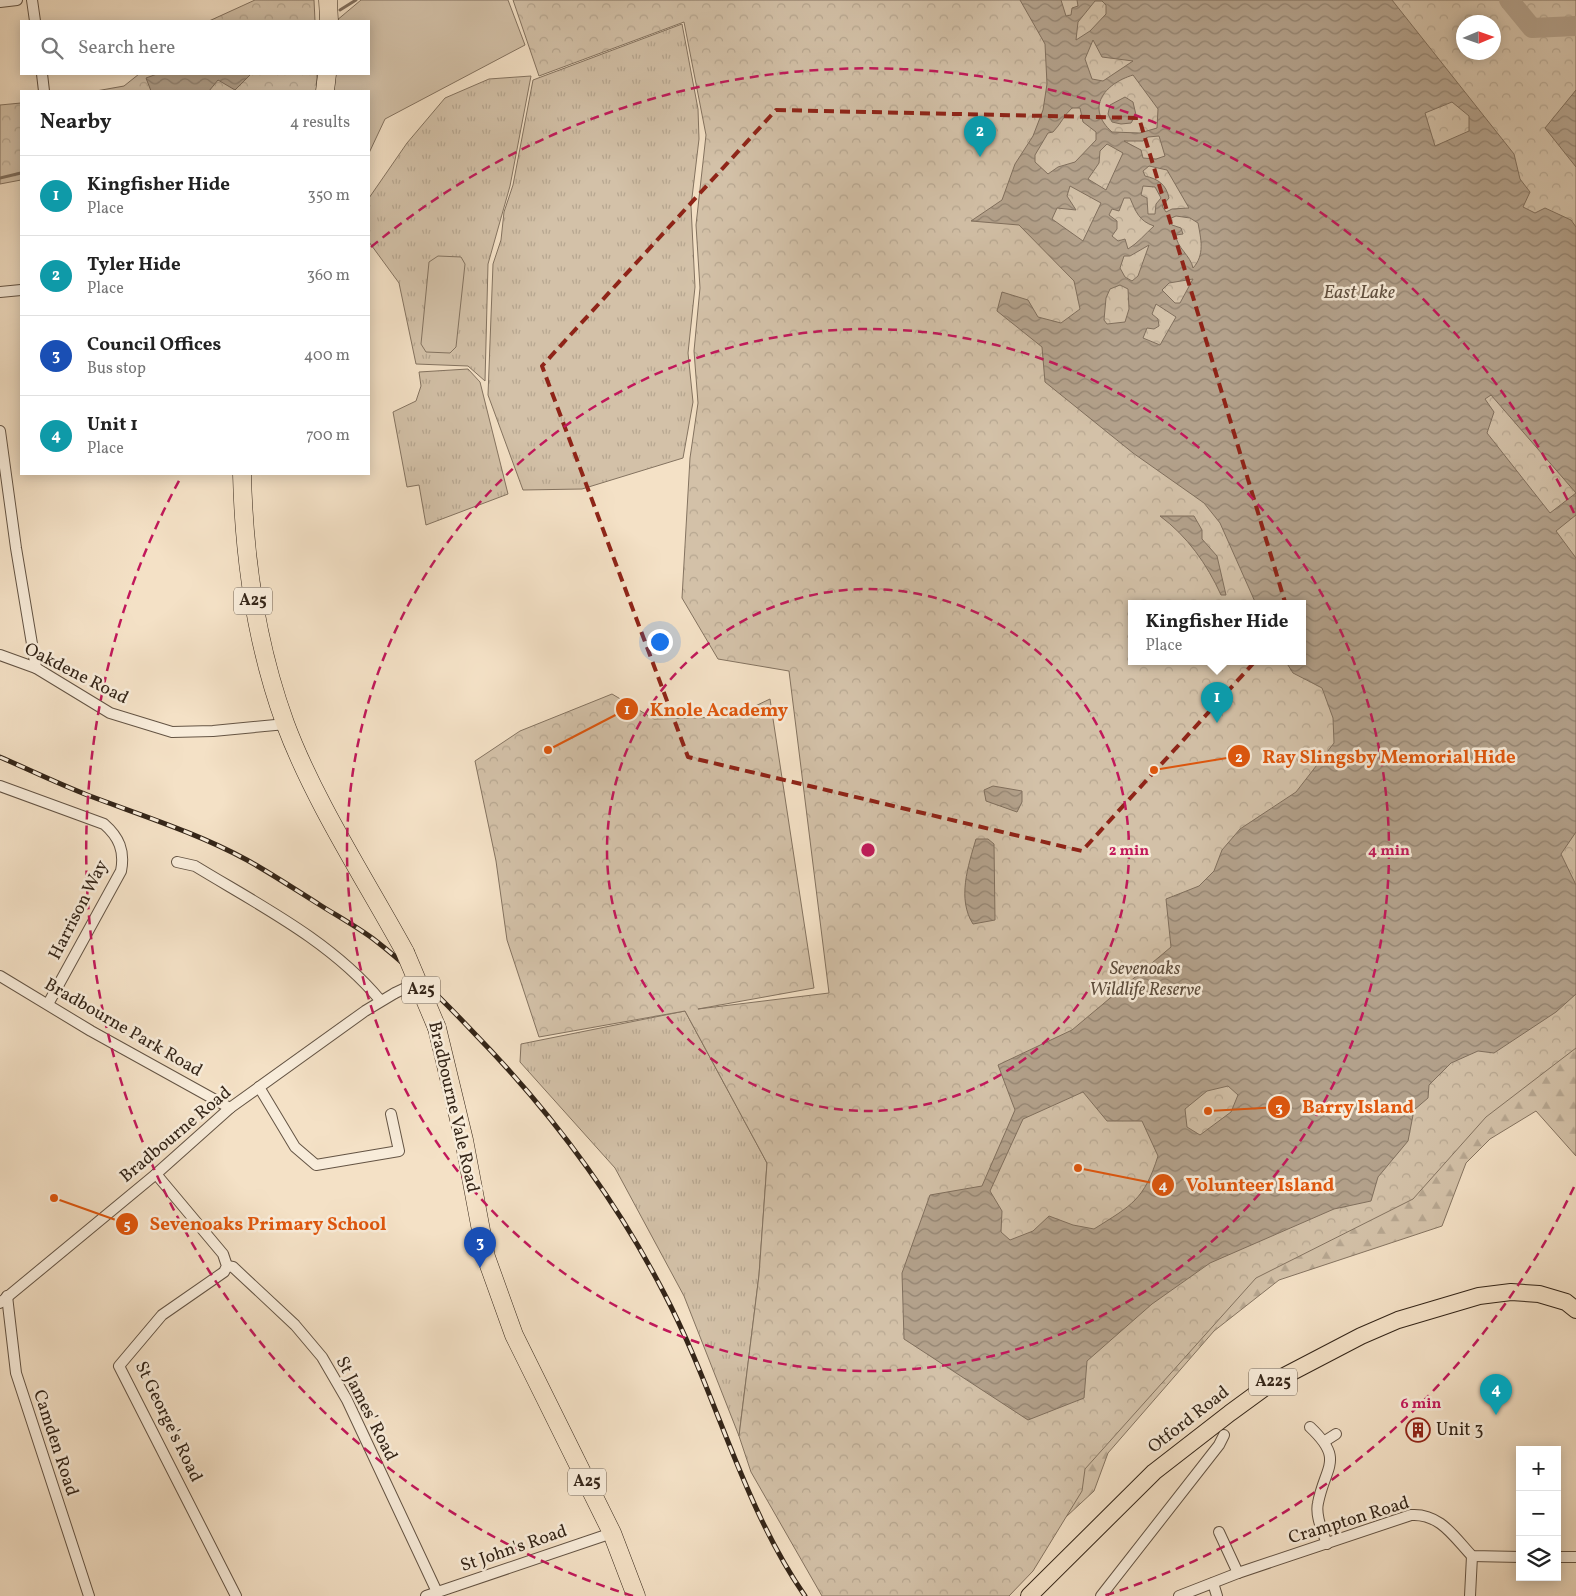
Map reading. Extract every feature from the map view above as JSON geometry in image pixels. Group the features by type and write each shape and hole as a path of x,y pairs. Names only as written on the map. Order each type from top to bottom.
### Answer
{"highway":[{"path":"328,0 329,20"},
{"path":"325,90 327,75"},
{"name":"Bradbourne Vale Road","path":"242,475 243,519 250,586 265,659 286,724 314,786 405,952 437,1028 464,1140 486,1257 514,1335 612,1533 636,1596"}],"main road":[{"name":"Otford Road","path":"1030,1596 1154,1472 1271,1383 1361,1336 1398,1320 1479,1296 1511,1292 1539,1294 1566,1302 1576,1310"}],"street":[{"path":"0,2 17,0"},
{"path":"32,0 35,20"},
{"path":"42,75 44,90"},
{"path":"0,292 20,290"},
{"path":"0,431 16,548 36,668"},
{"name":"Oakdene Road","path":"0,655 36,668 110,713 172,732 213,731 286,724"},
{"name":"Harrison Way","path":"0,786 104,824 116,837 122,851 121,871 48,1004"},
{"path":"177,862 195,866 316,941 363,980 380,1000"},
{"name":"Bradbourne Park Road","path":"0,976 98,1035 230,1108"},
{"name":"Bradbourne Road","path":"4,1299 156,1174 230,1108 380,1000 418,982"},
{"path":"259,1087 295,1147 316,1164 399,1151 391,1114"},
{"path":"156,1174 222,1254 227,1266"},
{"name":"St James' Road","path":"227,1266 233,1267 295,1325 322,1357 348,1400 437,1594"},
{"name":"St George's Road","path":"227,1266 224,1272 162,1315 119,1366 236,1596"},
{"name":"Camden Road","path":"4,1299 16,1373 89,1596"},
{"path":"1310,1427 1325,1441 1330,1458 1330,1470 1317,1504 1319,1520 1327,1544"},
{"path":"1325,1441 1336,1434"},
{"name":"Otford Road","path":"1101,1596 1219,1445 1224,1435"},
{"name":"Crampton Road","path":"1178,1596 1238,1573 1411,1515 1420,1515 1439,1521 1472,1556"},
{"path":"1219,1532 1238,1573"},
{"name":"St John's Road","path":"426,1596 437,1594 612,1533"},
{"path":"1470,1596 1472,1556 1516,1558"},
{"path":"1561,1557 1576,1557"},
{"path":"1213,1583 1217,1596"}],"highlighted area":[{"path":"776,110 1139,118 1291,622 1082,851 688,757 542,366"}],"green space":[{"path":"255,0 314,0 315,20 211,20"},
{"path":"361,0 508,0 525,45 385,119 370,151 370,90 331,90 332,75 370,75 370,20 337,20"},
{"name":"Sevenoaks Wildlife Reserve","path":"513,0 1576,0 1576,1048 1486,1117 1413,1199 1256,1278 1085,1469 1082,1491 1033,1571 1009,1596 822,1596 751,1472 739,1436 759,1275 767,1163 685,1011 539,1037 507,940 496,861 475,761 520,731 612,694 654,719 732,717 770,699 814,988 698,1009 829,993 789,671 718,659 682,598 690,458 698,403 694,351 700,288 696,225 706,135 684,22 539,76"},
{"path":"682,24 698,109 699,139 691,206 695,287 688,353 693,402 683,458 582,489 523,490 488,395 493,264 501,240 504,212 513,185 533,80"},
{"path":"138,75 317,75 317,90 102,90 124,86"},
{"path":"531,76 510,186 488,264 485,381 468,366 416,364 399,283 370,243 370,197 407,143 445,98 489,79"},
{"path":"20,103 20,180 0,184 0,105"},
{"path":"438,256 461,257 465,264 456,347 450,353 426,352 421,344 429,262"},
{"path":"468,369 480,382 508,494 426,525 419,485 407,487 393,412 416,401 421,386 419,372"},
{"path":"1576,994 1576,1156 1536,1111 1490,1139 1466,1163 1442,1226 1279,1280 1214,1331 1108,1453 1094,1491 1039,1542 1024,1437"},
{"path":"685,1011 767,1163 759,1275 739,1436 684,1296 615,1168 520,1062 521,1044"}],"water":[{"name":"East Lake","path":"1020,0 1061,0 1066,16 1071,15 1072,8 1078,6 1077,0 1392,0 1514,154 1520,179 1530,192 1523,207 1535,213 1545,208 1571,220 1576,227 1576,493 1576,515 1556,531 1576,558 1576,832 1561,854 1576,885 1576,994 1556,1012 1494,1053 1478,1051 1451,1063 1429,1085 1428,1098 1414,1110 1408,1141 1378,1177 1371,1201 1334,1209 1210,1263 1152,1304 1087,1361 1084,1398 1028,1420 904,1339 902,1273 930,1195 982,1186 1015,1110 998,1065 1072,1030 1171,947 1166,899 1199,886 1214,871 1222,850 1240,829 1296,792 1334,743 1333,718 1322,688 1293,673 1288,665 1306,665 1306,600 1254,600 1220,523 1204,503 1133,453 1045,382 1042,347 997,311 1002,292 1028,300 1038,317 1061,323 1080,309 1074,281 1019,225 971,221 1002,200 1015,164 1033,136 1043,110 1047,84 1045,44","holes":["1095,1 1102,1 1106,5 1106,14 1090,31 1076,40 1078,22","1093,40 1102,57 1133,61 1103,81 1092,79 1085,59","1133,75 1158,109 1157,128 1140,133 1112,132 1104,123 1099,106 1106,91 1114,84","1452,102 1469,116 1469,131 1435,146 1425,113","1072,108 1080,108 1083,122 1096,132 1096,140 1075,162 1058,167 1048,174 1035,162 1035,155 1048,133 1053,132","1159,136 1165,156 1156,159 1143,158 1141,150 1124,141 1143,141 1148,137","1107,144 1123,153 1106,190 1088,179 1099,163 1100,151","1149,166 1167,170 1189,208 1172,209 1166,212 1162,206 1169,198 1166,189 1158,181 1145,176 1143,171","1070,186 1101,203 1083,241 1052,219 1057,208 1076,210 1067,196","1143,186 1155,187 1161,198 1156,204 1155,214 1148,214 1147,198 1141,195","1124,198 1130,198 1141,219 1154,226 1128,249 1125,239 1118,241 1112,236 1117,229 1117,221 1109,215 1112,209 1119,211","1176,216 1190,218 1198,223 1201,252 1193,268 1190,259 1181,248 1177,239 1176,235 1183,234 1181,228 1172,225 1169,219","1149,245 1138,276 1132,281 1125,277 1120,268 1124,256 1130,256","1193,279 1180,303 1175,303 1162,290 1169,283","1120,285 1128,289 1129,309 1125,322 1107,324 1104,320 1106,298 1110,289","1156,304 1176,317 1160,345 1143,338 1147,328 1154,329 1159,326 1158,319 1152,314","1491,395 1576,493 1550,513 1487,433 1494,412 1485,399","1228,1086 1238,1095 1231,1112 1200,1135 1187,1127 1185,1109 1207,1091","1083,1092 1107,1121 1142,1121 1158,1156 1153,1171 1142,1192 1118,1214 1094,1229 1073,1225 1049,1216 1033,1231 1010,1240 1001,1232 1002,1211 990,1191 1023,1119"]},
{"path":"154,75 250,75 235,90 218,80 210,90 151,90 146,78"},
{"path":"1576,90 1576,167 1545,128"},
{"path":"1125,97 1133,102 1136,115 1131,123 1121,124 1112,122 1108,114 1110,105"},
{"path":"1160,516 1194,516 1202,530 1202,539 1217,556 1226,595 1221,595 1195,551 1179,532"},
{"path":"993,786 1022,791 1022,802 1017,812 986,801 984,790"},
{"path":"976,839 988,839 994,844 995,920 973,924 968,914 965,893 967,871"}],"waterway":[{"path":"340,10 356,0"},
{"path":"1509,0 1532,28 1576,26"},
{"path":"0,178 20,173"}],"railway":[{"path":"0,757 78,791 189,833 247,860 376,941 415,974 463,1021 529,1093 579,1156 624,1222 645,1257 699,1369 763,1523 805,1596"}],"place":[{"name":"Tyler Hide","path":"980,157"},
{"name":"Kingfisher Hide","path":"1217,723"},
{"name":"Knole Academy","path":"548,750"},
{"name":"Ray Slingsby Memorial Hide","path":"1154,770"},
{"name":"Barry Island","path":"1208,1111"},
{"name":"Volunteer Island","path":"1078,1168"},
{"name":"Sevenoaks Primary School","path":"54,1198"},
{"name":"Council Offices","path":"480,1268"},
{"name":"Unit 1","path":"1496,1415"},
{"name":"Unit 3","path":"1418,1430"}]}
